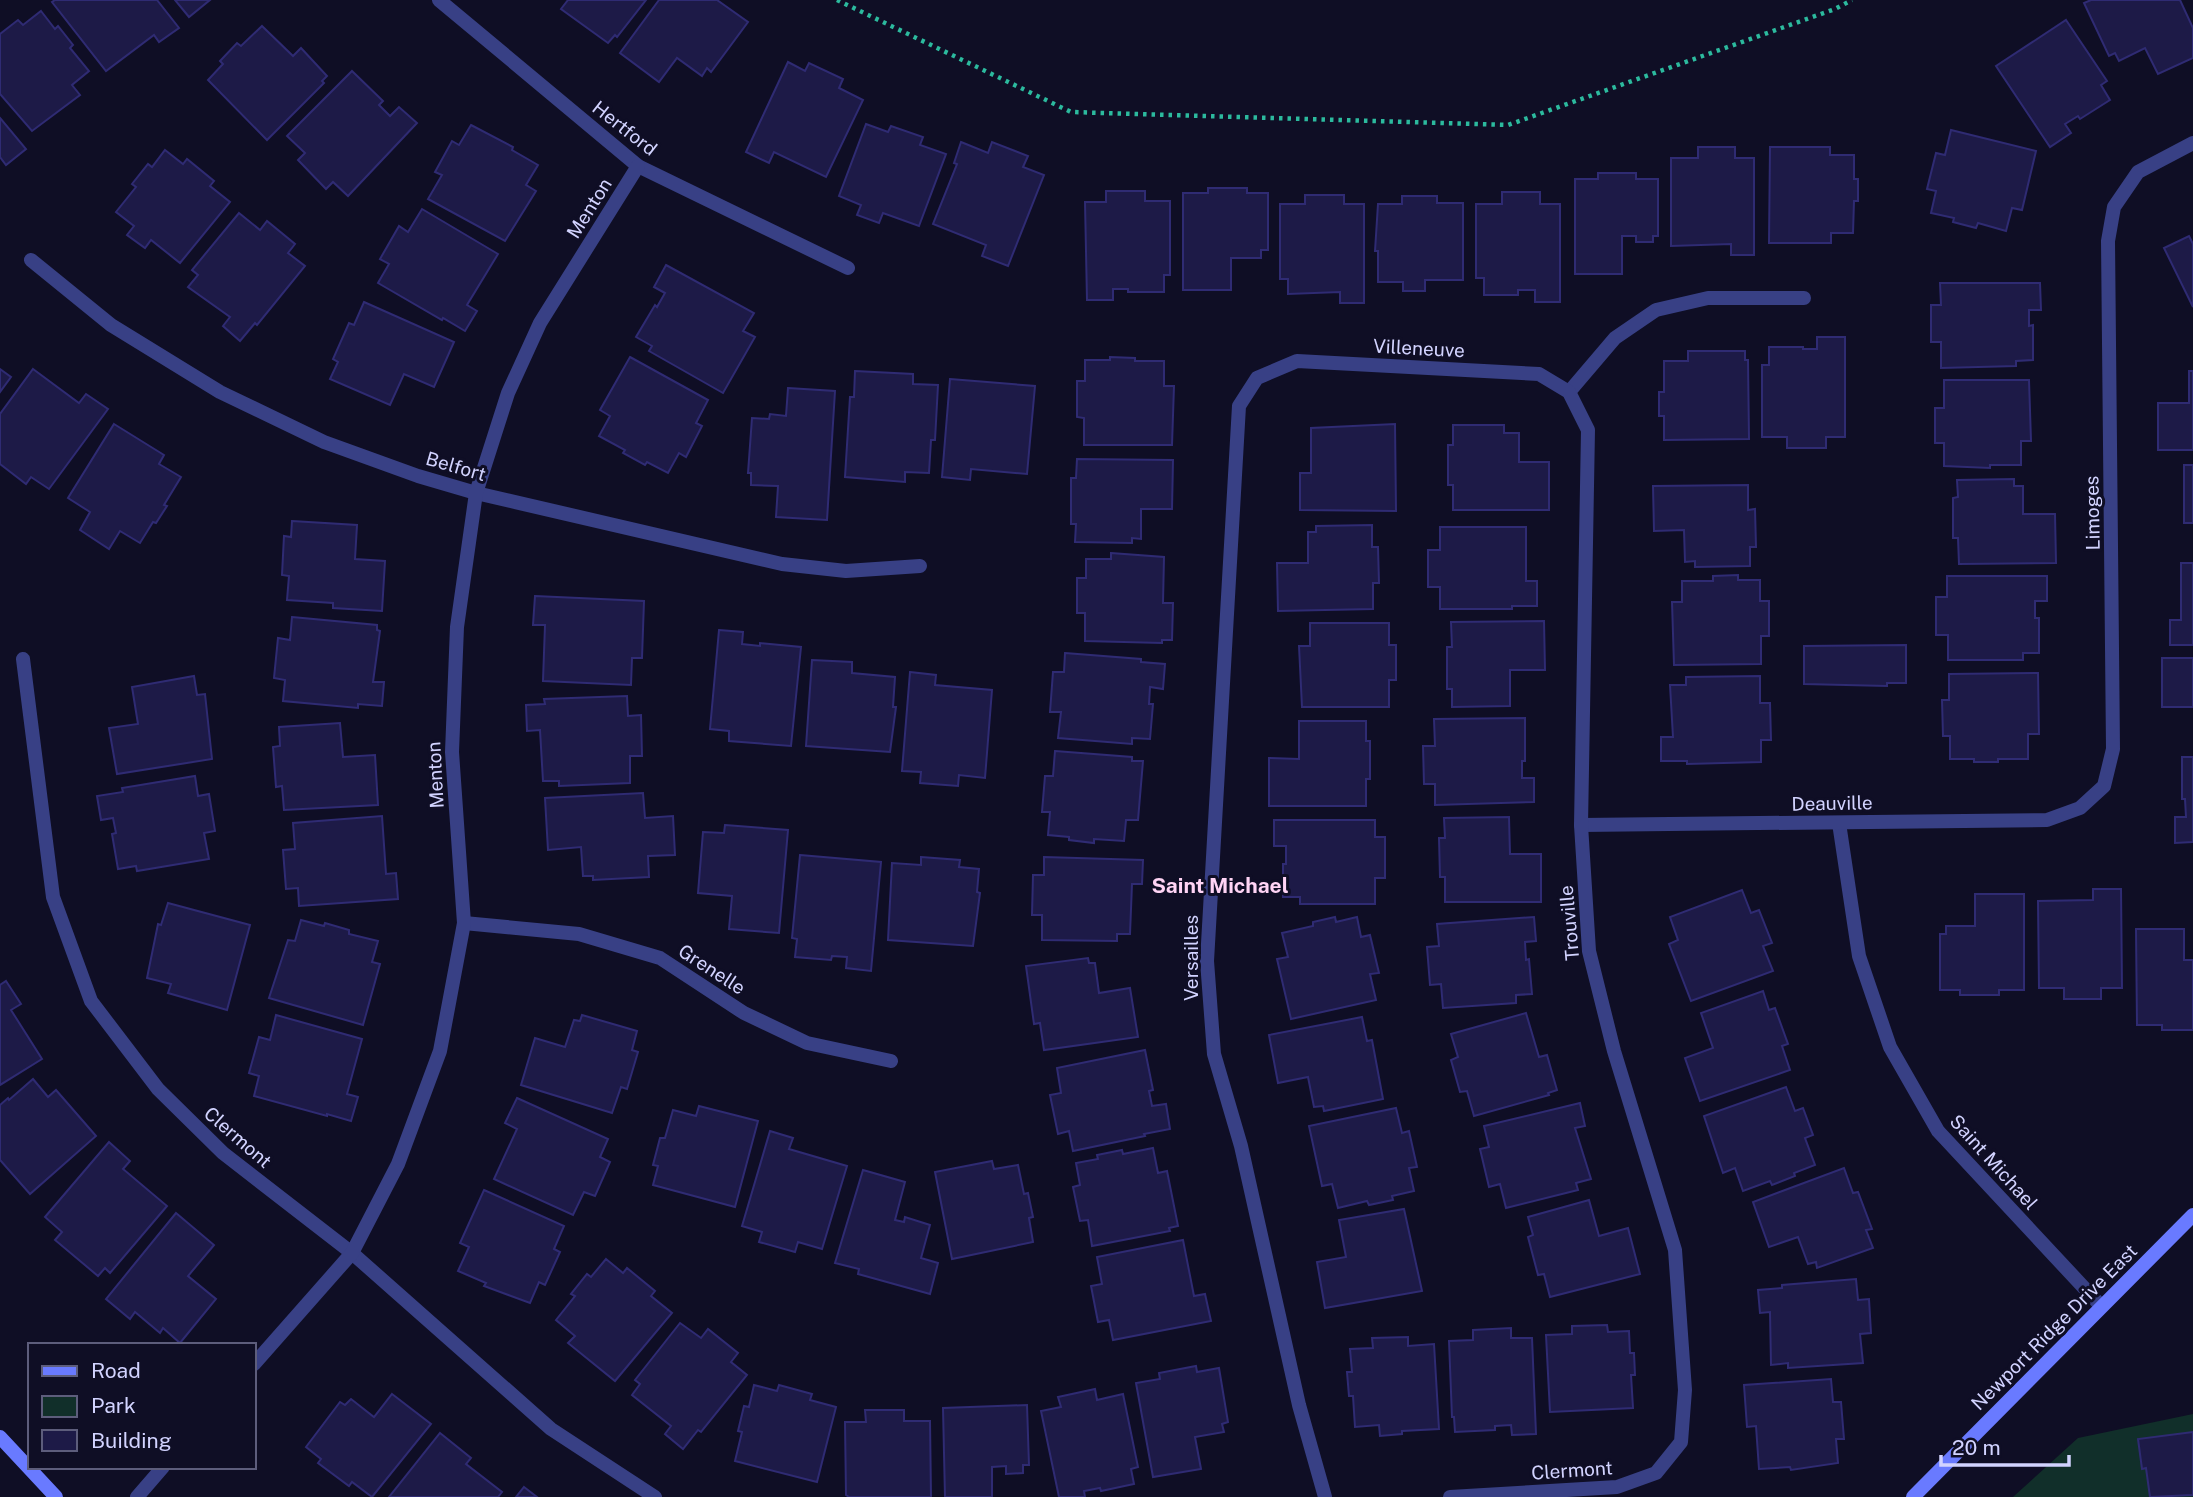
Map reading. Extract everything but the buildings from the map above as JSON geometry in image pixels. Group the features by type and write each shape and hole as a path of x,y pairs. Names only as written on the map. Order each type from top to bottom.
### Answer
{"street":[{"name":"Hertford","path":"439,0 638,166 848,268"},
{"name":"Limoges","path":"2080,808 2104,786 2113,749 2108,241 2114,207 2138,172 2193,143"},
{"name":"Menton","path":"256,1362 352,1253 398,1164 440,1051 464,923 452,752 457,627 476,493 508,393 540,323 638,166"},
{"name":"Belfort","path":"32,260 111,325 220,392 324,442 418,476 476,493 782,564 846,571 920,566"},
{"path":"1569,392 1615,338 1656,310 1708,298 1804,298"},
{"name":"Villeneuve","path":"1239,406 1257,378 1297,361 1539,374 1569,392"},
{"name":"Trouville","path":"1569,392 1588,430 1581,825 1589,951 1614,1051 1675,1250 1685,1390 1681,1442"},
{"name":"Versailles","path":"1239,406 1207,961 1214,1054 1241,1146 1300,1405 1325,1497"},
{"name":"Clermont","path":"23,659 53,897 91,1001 158,1089 223,1153 352,1253 551,1429 655,1497"},
{"name":"Deauville","path":"1581,825 2047,820 2080,808"},
{"name":"Saint Michael","path":"1839,822 1859,956 1890,1047 1938,1131 2101,1306"},
{"name":"Grenelle","path":"464,923 579,934 660,958 744,1013 807,1043 891,1061"},
{"name":"Newport Ridge Drive East","path":"1913,1497 2193,1215"},
{"path":"0,1437 28,1467"},
{"name":"Clermont","path":"1450,1497 1617,1487 1656,1473 1681,1442"},
{"path":"30,1469 56,1497"},
{"path":"137,1497 161,1469"}],"path":[{"path":"837,0 1071,112 1508,125 1852,0"}],"green space":[{"path":"2193,1414 2193,1497 2013,1497 2078,1438"}],"district":[{"name":"Saint Michael","path":"1220,886"}]}
